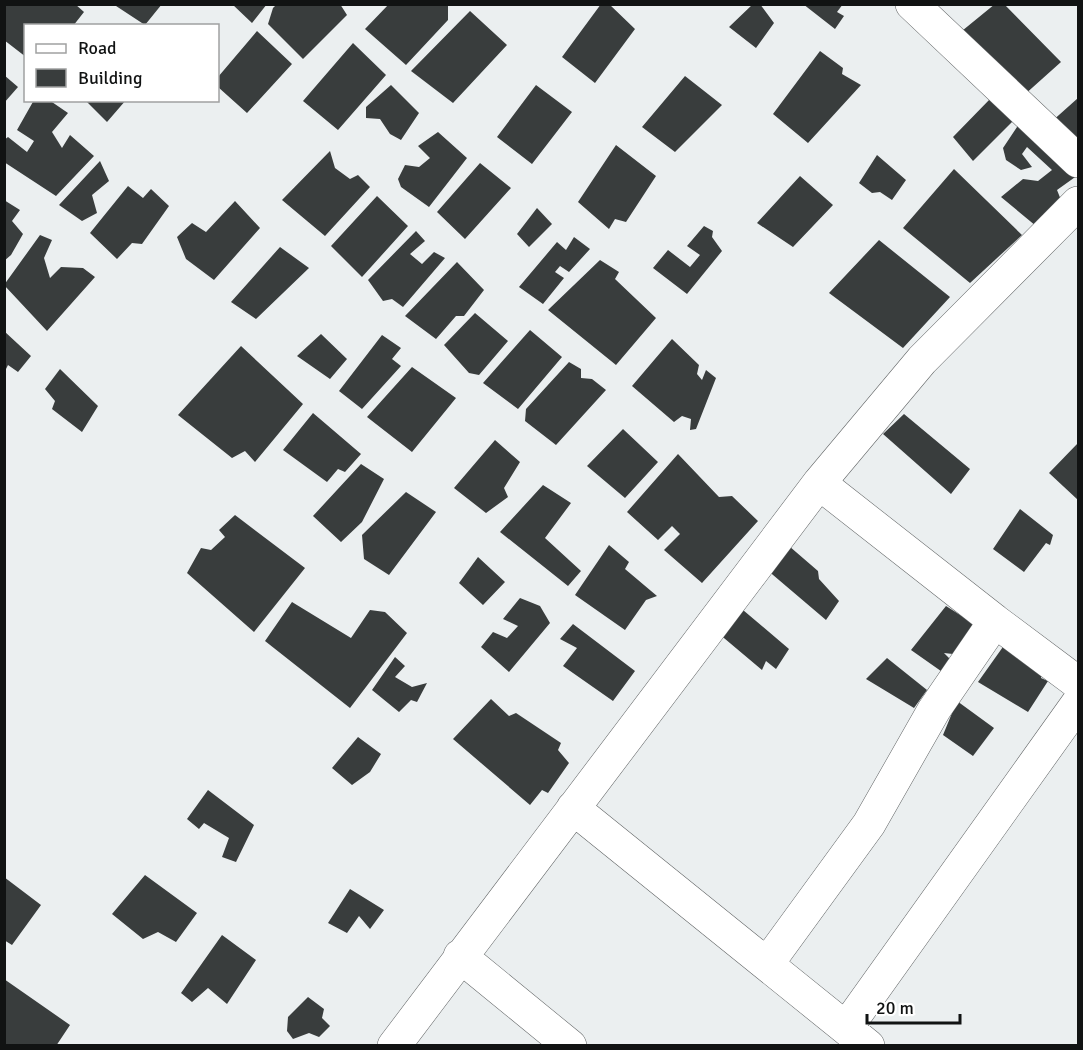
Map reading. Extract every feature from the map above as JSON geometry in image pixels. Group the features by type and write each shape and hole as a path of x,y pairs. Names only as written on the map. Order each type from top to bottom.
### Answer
{"street":[{"path":"912,4 1078,161"},
{"path":"394,1046 819,483 922,360 1078,203"},
{"path":"819,483 1078,683"},
{"path":"767,964 869,824 934,710 995,621"},
{"path":"573,808 857,1037 1078,703"},
{"path":"460,956 570,1046"}],"building":[{"path":"4,4 75,4 84,12 75,24 24,24 24,55 4,40"},
{"path":"113,4 162,4 143,24"},
{"path":"232,4 267,4 252,23"},
{"path":"277,4 340,4 347,15 303,59 268,24 273,8"},
{"path":"389,4 448,4 448,20 406,65 365,29"},
{"path":"601,4 609,4 635,29 595,83 562,57"},
{"path":"753,4 760,4 774,23 756,48 729,27"},
{"path":"803,4 843,4 837,12 844,16 835,29"},
{"path":"995,4 1004,4 1061,62 1023,96 957,35"},
{"path":"470,11 507,45 453,103 411,71"},
{"path":"257,31 292,64 247,113 219,88 219,76"},
{"path":"353,43 386,75 338,130 303,101"},
{"path":"820,51 843,68 842,74 861,85 808,143 773,114"},
{"path":"4,75 18,87 4,103"},
{"path":"685,76 722,105 675,152 642,127"},
{"path":"391,85 419,113 401,140 390,134 380,119 366,118 366,107"},
{"path":"536,85 572,112 532,164 497,137"},
{"path":"1078,98 1078,149 1050,123"},
{"path":"990,99 1013,121 973,161 953,137"},
{"path":"33,102 52,102 68,113 52,132 62,148 70,135 94,156 56,196 4,162 4,140 8,137 27,152 34,141 17,130"},
{"path":"87,102 124,102 107,122"},
{"path":"1019,124 1078,175 1057,190 1061,200 1036,226 1001,197 1023,179 1038,181 1052,170 1027,147 1022,154 1032,167 1021,170 1006,160 1003,148"},
{"path":"438,132 467,158 429,207 401,187 398,179 405,165 419,167 430,158 418,146"},
{"path":"616,145 656,176 626,222 615,219 609,229 578,202"},
{"path":"330,151 335,168 350,179 358,175 370,187 325,236 282,200"},
{"path":"877,155 906,180 892,200 880,192 872,193 859,183"},
{"path":"100,161 109,181 92,195 97,213 82,221 59,205"},
{"path":"480,163 511,188 465,239 437,212"},
{"path":"954,169 1022,235 970,283 903,228"},
{"path":"800,176 833,205 793,247 757,223"},
{"path":"128,186 143,198 151,189 169,206 142,244 132,243 117,259 90,233"},
{"path":"377,196 408,226 362,277 331,246"},
{"path":"4,200 20,210 12,221 23,234 11,255 4,261"},
{"path":"235,201 260,228 214,280 186,259 177,237 192,223 206,232"},
{"path":"537,208 552,224 529,247 517,234"},
{"path":"704,226 713,231 712,237 722,251 687,294 653,268 668,250 690,267 700,255 687,246"},
{"path":"416,231 425,241 410,254 422,264 434,252 445,258 403,307 392,299 383,301 368,280"},
{"path":"40,235 52,240 44,258 50,278 61,267 83,268 95,277 47,331 4,285"},
{"path":"574,237 590,249 569,272 560,266 555,272 564,278 543,304 519,287 557,242 566,250"},
{"path":"879,240 950,297 903,348 829,293"},
{"path":"280,247 309,268 256,319 231,302"},
{"path":"600,260 619,272 615,279 656,318 616,365 548,310"},
{"path":"457,262 484,290 464,316 456,316 436,339 405,316"},
{"path":"475,313 508,341 479,375 469,373 444,345"},
{"path":"530,330 562,357 518,409 483,383"},
{"path":"4,331 31,356 18,372 8,365 4,373"},
{"path":"321,334 347,359 330,379 297,356"},
{"path":"382,335 401,348 392,359 401,366 362,409 339,391"},
{"path":"672,339 699,365 697,374 702,380 706,370 716,378 696,429 690,430 691,419 682,416 674,422 632,386"},
{"path":"241,346 303,404 255,462 245,451 232,458 178,415"},
{"path":"569,362 581,369 581,378 592,379 606,390 556,445 525,421 526,409"},
{"path":"412,367 456,398 412,452 367,417"},
{"path":"60,369 98,406 82,432 52,409 55,401 45,389"},
{"path":"313,413 361,454 345,472 338,469 327,482 283,450"},
{"path":"904,414 970,469 951,494 883,434"},
{"path":"623,429 658,462 625,498 587,466"},
{"path":"495,440 520,462 504,488 508,497 486,513 454,488"},
{"path":"1078,443 1078,500 1049,473"},
{"path":"678,454 719,497 732,496 758,521 702,583 664,550 680,534 672,526 658,540 627,512"},
{"path":"361,464 384,479 362,522 341,542 313,516"},
{"path":"543,485 571,503 545,538 581,571 568,586 500,532"},
{"path":"406,492 436,512 389,575 364,559 362,535"},
{"path":"1020,509 1053,535 1050,545 1046,543 1024,572 993,549"},
{"path":"235,515 305,568 254,632 187,573 201,548 211,550 225,537 219,530"},
{"path":"609,545 629,562 625,569 657,596 646,600 625,630 575,595"},
{"path":"789,546 818,571 819,579 839,601 826,620 766,569"},
{"path":"478,557 505,582 483,605 459,583"},
{"path":"520,598 540,606 550,623 509,672 481,647 493,632 507,638 518,626 503,619"},
{"path":"292,602 351,638 370,610 385,612 407,633 350,708 265,641"},
{"path":"946,606 979,627 953,654 944,653 955,664 948,676 911,650"},
{"path":"743,610 789,649 776,669 766,661 762,670 718,633"},
{"path":"573,624 635,671 613,701 563,666 577,648 560,639"},
{"path":"1005,644 1043,670 1041,678 1048,681 1028,712 978,682"},
{"path":"395,657 405,666 395,677 412,687 427,683 417,702 411,700 399,712 372,690"},
{"path":"887,658 927,690 914,708 866,679"},
{"path":"491,699 509,716 516,713 561,743 558,750 569,763 548,793 542,790 530,805 453,739"},
{"path":"957,701 994,728 973,756 943,735"},
{"path":"358,737 381,754 370,772 352,785 332,768"},
{"path":"208,790 254,825 236,862 222,857 229,838 204,823 199,829 187,819"},
{"path":"145,875 197,913 176,942 158,932 143,939 112,914"},
{"path":"4,877 41,905 12,945 4,940"},
{"path":"350,889 384,910 370,929 359,916 347,933 328,923"},
{"path":"222,935 256,960 227,1004 208,988 192,1002 181,993"},
{"path":"4,979 70,1025 56,1046 4,1046"},
{"path":"308,997 324,1009 322,1018 330,1026 319,1037 309,1033 293,1039 287,1031 288,1017"}]}
